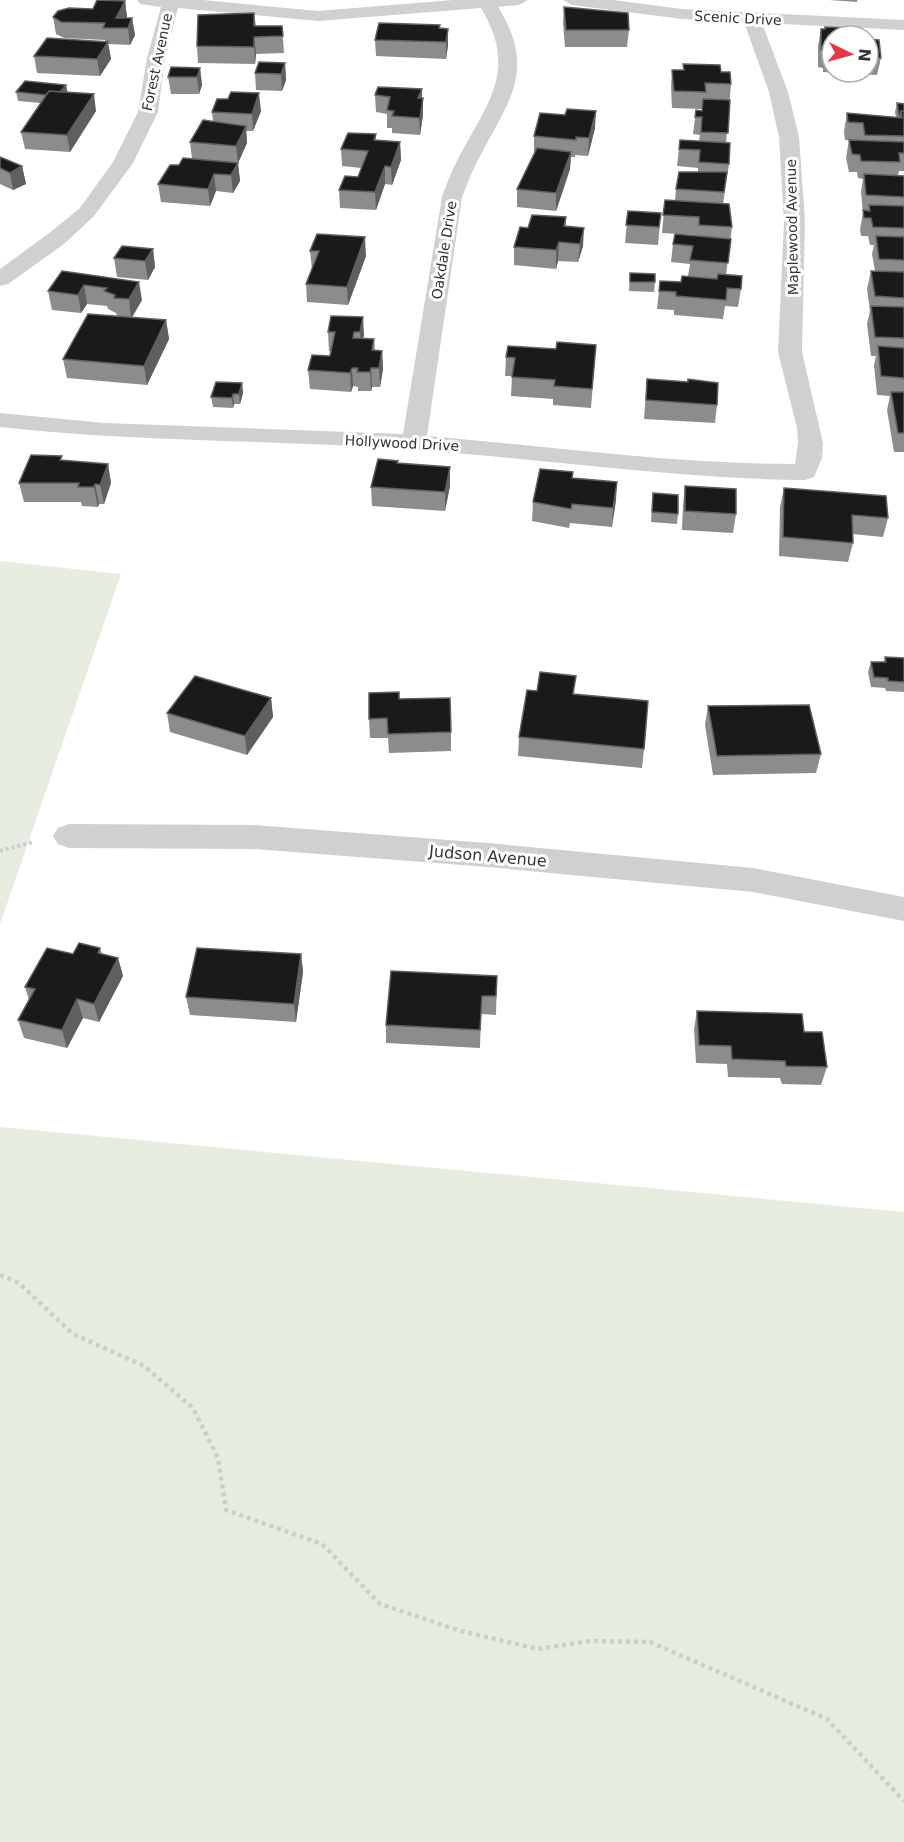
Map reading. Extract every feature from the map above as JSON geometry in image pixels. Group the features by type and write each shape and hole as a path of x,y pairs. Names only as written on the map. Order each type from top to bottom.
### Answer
{"street":[{"path":"146,0 318,16 519,0"},
{"name":"Scenic Drive","path":"572,0 682,14 904,25"},
{"name":"Forest Avenue","path":"0,279 56,239 87,212 133,145 148,112 156,58 171,2"},
{"name":"Oakdale Drive","path":"414,442 452,197 467,162 488,124 509,74 508,49 501,25 487,3"},
{"name":"Maplewood Avenue","path":"753,19 774,81 789,137 795,242 790,352 795,382 812,438 811,459 804,471"},
{"path":"0,250 24,261"},
{"name":"Hollywood Drive","path":"0,420 106,430 414,442 762,472 804,471"},
{"name":"Judson Avenue","path":"69,836 253,837 488,855 753,880 888,908 904,909"}],"path":[{"path":"0,1275 19,1283 73,1334 144,1366 193,1408 218,1458 226,1510 322,1544 380,1604 461,1631 538,1649 590,1641 650,1641 827,1719 904,1801"}],"shaded area":[{"path":"0,561 121,574 0,924"},
{"path":"0,1127 904,1212 904,1842 0,1842"}],"building":[{"path":"97,0 125,1 116,18 132,18 128,28 103,28 105,23 61,22 53,17 58,11 69,8 93,9"},
{"path":"564,7 628,13 629,30 566,30"},
{"path":"254,13 254,26 282,26 283,36 254,37 254,47 197,46 198,15"},
{"path":"379,23 440,25 439,28 448,29 446,42 375,40"},
{"path":"47,38 108,42 97,59 34,56"},
{"path":"259,62 285,63 281,74 255,73"},
{"path":"683,64 720,65 721,72 730,72 731,84 705,83 706,92 674,91 672,70 684,70"},
{"path":"171,67 200,68 197,77 168,77"},
{"path":"25,81 66,85 60,92 49,91 46,95 16,92"},
{"path":"378,87 422,89 418,98 423,98 420,118 392,116 394,111 387,110 390,97 375,95"},
{"path":"49,91 94,94 67,135 21,132"},
{"path":"231,92 259,93 252,114 212,112 217,99 228,99"},
{"path":"703,99 730,100 728,133 701,132 702,117 695,117 696,110 702,111"},
{"path":"897,103 904,104 904,111 901,111 900,116 899,116"},
{"path":"567,109 596,111 589,138 576,137 576,140 534,136 540,113 565,115"},
{"path":"901,111 904,111 904,136 865,135 863,123 848,122 847,113 902,118"},
{"path":"203,120 246,126 236,146 190,142"},
{"path":"348,133 376,134 374,140 400,142 391,167 385,166 375,192 339,190 345,176 358,177 368,151 341,149"},
{"path":"680,140 730,143 729,164 699,162 700,150 679,149"},
{"path":"849,140 904,142 904,153 899,153 900,162 861,161 860,155 852,154"},
{"path":"537,148 571,152 556,193 517,189"},
{"path":"0,157 22,166 10,173 0,168"},
{"path":"183,158 238,163 231,175 214,174 208,189 158,184 170,165 179,165"},
{"path":"679,172 727,172 724,192 676,189"},
{"path":"864,174 904,176 904,197 866,195"},
{"path":"665,200 729,204 732,227 699,225 699,217 663,215"},
{"path":"869,205 904,206 904,228 873,227 871,218 864,218 863,210 870,211"},
{"path":"628,211 661,213 659,227 626,225"},
{"path":"532,215 566,217 564,226 584,228 580,244 559,242 556,250 514,247 520,227 528,228"},
{"path":"317,234 365,237 347,287 306,284 319,251 310,251"},
{"path":"675,234 731,239 728,263 690,260 693,246 673,244"},
{"path":"876,236 904,237 904,260 879,259"},
{"path":"122,246 153,249 145,261 114,258"},
{"path":"62,271 139,282 129,299 114,298 115,295 104,291 107,288 84,285 78,295 48,291"},
{"path":"871,271 904,272 904,298 875,296"},
{"path":"630,273 655,274 655,282 630,282"},
{"path":"718,274 742,276 741,289 727,288 726,300 676,296 676,292 659,291 660,281 681,282 682,276 717,279"},
{"path":"871,306 904,307 904,338 875,337"},
{"path":"88,314 166,320 144,366 63,359"},
{"path":"331,316 363,317 360,332 354,332 353,338 374,339 372,350 382,351 379,368 371,368 370,372 357,372 358,368 352,368 350,373 308,370 312,355 330,356 335,332 328,332"},
{"path":"557,342 596,345 592,389 554,386 555,380 512,377 515,358 506,357 508,346 556,349"},
{"path":"878,346 904,348 904,378 881,376"},
{"path":"647,379 688,382 688,379 718,383 717,405 646,400"},
{"path":"216,382 242,383 239,394 233,394 232,398 211,397"},
{"path":"891,392 904,392 904,433 898,433"},
{"path":"31,455 62,456 60,460 108,464 100,485 95,484 94,487 78,487 79,483 19,483"},
{"path":"378,459 398,461 397,463 450,467 445,492 371,487"},
{"path":"540,469 573,472 572,478 617,482 613,508 572,504 571,509 533,502"},
{"path":"685,486 736,489 736,514 685,511"},
{"path":"784,488 886,496 888,518 852,515 853,543 783,537"},
{"path":"653,493 678,495 678,514 652,512"},
{"path":"885,657 904,658 904,682 874,677 871,662 886,662"},
{"path":"540,672 576,676 573,694 648,701 644,749 519,737 527,690 537,691"},
{"path":"195,676 271,698 245,736 167,713"},
{"path":"399,692 399,699 450,698 451,732 388,734 387,718 369,719 369,693"},
{"path":"809,705 821,754 717,756 708,706"},
{"path":"79,943 100,948 98,953 118,958 94,1004 77,999 62,1030 18,1020 35,989 25,987 47,948 73,954"},
{"path":"197,948 301,954 294,1004 186,997"},
{"path":"391,971 497,976 496,996 482,996 480,1030 386,1025"},
{"path":"697,1011 802,1014 804,1032 822,1032 827,1067 786,1066 785,1061 732,1059 731,1046 699,1045"}]}
